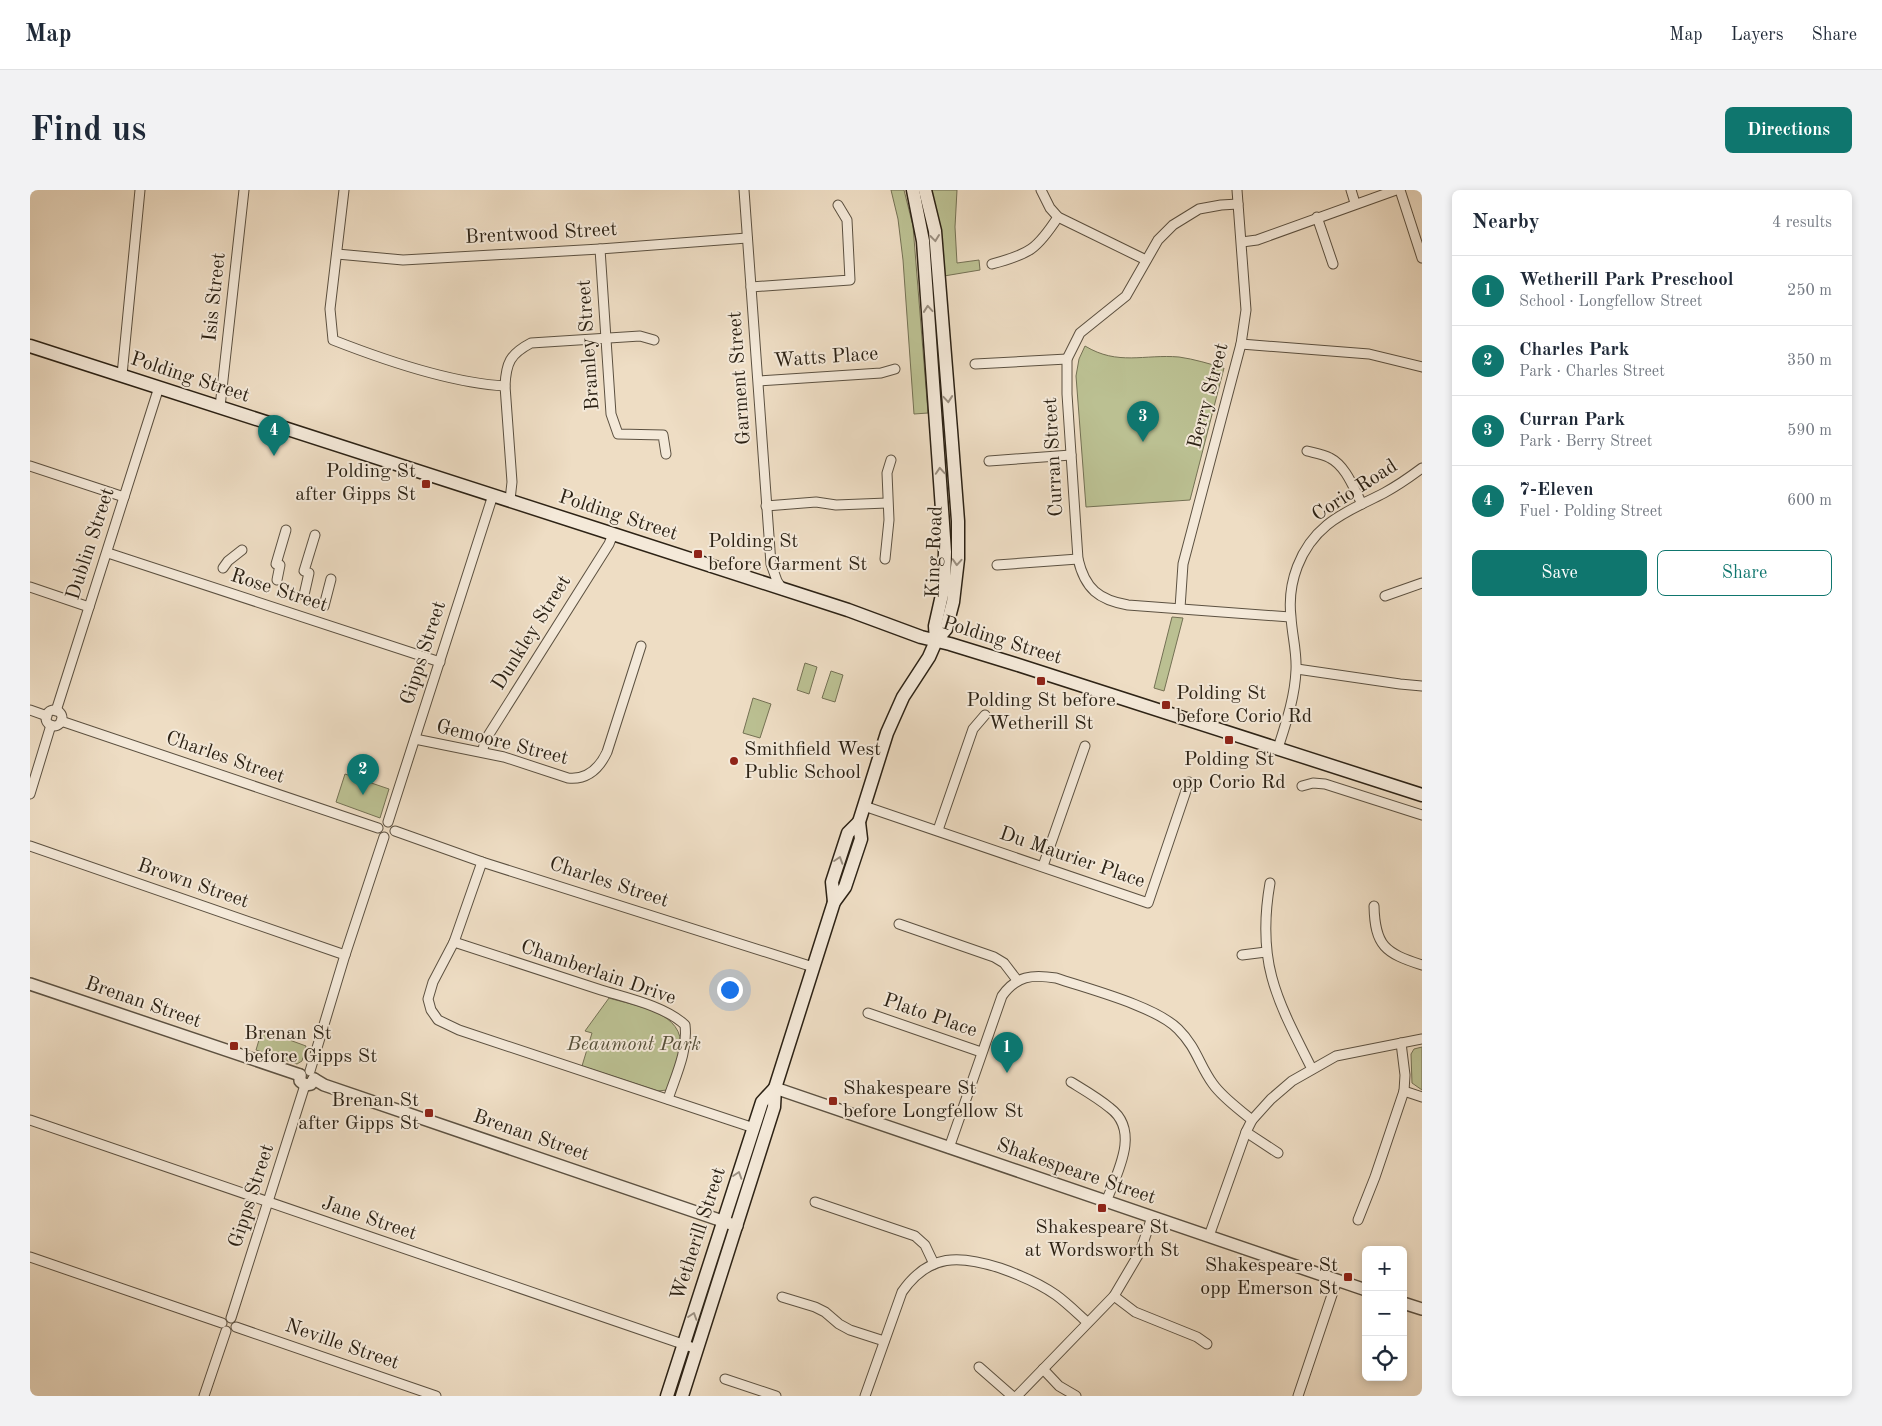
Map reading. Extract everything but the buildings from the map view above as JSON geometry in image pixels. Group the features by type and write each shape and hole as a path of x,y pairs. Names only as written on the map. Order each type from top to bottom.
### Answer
{"main road":[{"name":"King Road","path":"912,190 923,241 945,552 944,586 935,626 936,641"},
{"name":"King Road","path":"925,190 935,231 958,522 958,559 953,602 946,629 936,641"},
{"name":"Polding Street","path":"30,346 848,610 890,627 1015,664 1422,795"},
{"name":"Wetherill Street","path":"682,1396 774,1106 774,1088 834,902 832,882 848,833 859,822 894,716 903,697 930,657 936,641"},
{"name":"Wetherill Street","path":"667,1396 762,1102 774,1088"}],"street":[{"path":"122,375 140,190"},
{"name":"Isis Street","path":"220,408 244,190"},
{"path":"344,190 330,309 333,340 431,373 505,386"},
{"name":"Garment Street","path":"744,190 771,564 777,581 783,590"},
{"path":"1042,190 1050,208 1058,217 1146,260"},
{"name":"Berry Street","path":"1180,608 1183,564 1241,344 1246,310 1237,190"},
{"path":"1351,190 1356,203"},
{"path":"1242,242 1257,240 1396,190"},
{"path":"1400,190 1422,258"},
{"name":"Curran Street","path":"1238,204 1199,209 1180,219 1158,240 1126,296 1080,333 1067,359 1078,559 1080,570 1086,582 1102,598 1110,602 1290,617"},
{"path":"751,287 850,280 847,220 838,205"},
{"path":"992,264 1016,258 1034,248 1043,239 1058,217"},
{"path":"1317,217 1333,264"},
{"name":"Brentwood Street","path":"337,254 403,260 600,249 747,238"},
{"name":"Bramley Street","path":"600,249 610,414 618,434 663,435 666,454"},
{"path":"510,500 512,482 505,386 505,370 508,361 518,350 530,343 640,336 654,340"},
{"path":"1241,344 1369,354 1422,367"},
{"path":"975,364 1067,359"},
{"name":"Watts Place","path":"759,381 881,373 895,369"},
{"name":"Dublin Street","path":"56,711 108,553 159,387"},
{"path":"1307,451 1326,456 1335,461 1345,473 1362,504"},
{"path":"990,462 1071,455"},
{"path":"885,559 889,520 887,474 891,460"},
{"path":"30,466 124,497"},
{"name":"Corio Road","path":"1278,748 1293,698 1297,669 1290,617 1293,577 1305,551 1328,524 1385,493 1422,468"},
{"name":"Gipps Street","path":"388,822 494,495"},
{"path":"766,506 816,502 836,505 887,503"},
{"path":"277,580 278,564 286,530"},
{"name":"Dunkley Street","path":"482,752 486,739 604,553 613,534"},
{"path":"304,594 306,572 315,535"},
{"path":"223,568 228,561 242,550"},
{"name":"Rose Street","path":"108,553 440,662"},
{"path":"997,565 1078,559"},
{"path":"753,580 763,576 771,564"},
{"path":"324,606 331,579"},
{"path":"1385,596 1422,582"},
{"path":"30,587 90,607"},
{"name":"Gemoore Street","path":"415,739 482,752 577,779 593,772 600,766 608,752 641,646"},
{"path":"1297,669 1422,686"},
{"path":"30,710 47,716"},
{"path":"56,711 61,715 61,721 58,725 52,725 48,723 47,716 50,712 56,711"},
{"path":"938,830 973,730 985,715"},
{"name":"Charles Street","path":"61,721 378,828"},
{"path":"30,794 52,725"},
{"path":"1043,866 1085,746"},
{"name":"Du Maurier Place","path":"864,806 1148,903 1189,782"},
{"path":"1302,786 1313,783 1325,784 1422,815"},
{"path":"388,822 394,826 395,831 391,837 384,838 378,828 381,824 388,822"},
{"name":"Charles Street","path":"395,831 482,862 813,967"},
{"name":"Gipps Street","path":"231,1318 308,1078 345,955 384,838"},
{"name":"Brown Street","path":"30,846 345,955"},
{"path":"482,862 454,942 429,990 429,1004 438,1020 459,1030 754,1128"},
{"path":"1270,883 1266,908 1266,952 1275,991 1312,1069"},
{"path":"1374,906 1375,927 1386,948 1402,958 1422,965"},
{"path":"899,924 994,957 1004,963 1017,980"},
{"name":"Chamberlain Drive","path":"454,942 627,998 678,1018 685,1025 687,1039 668,1099"},
{"path":"1242,955 1266,952"},
{"path":"949,1148 1002,996 1008,987 1017,980 1028,977 1056,978 1160,1015 1177,1028 1192,1044 1212,1084 1225,1098 1252,1120"},
{"name":"Brenan Street","path":"30,984 737,1226"},
{"name":"Plato Place","path":"868,1014 981,1052"},
{"path":"1209,1236 1246,1132 1252,1120 1271,1099 1292,1080 1336,1056 1422,1039"},
{"path":"1358,1220 1375,1177 1404,1091 1405,1075 1401,1043"},
{"path":"1071,1082 1112,1108 1122,1120 1126,1133 1125,1148 1106,1202"},
{"name":"Shakespeare Street","path":"774,1088 1362,1289"},
{"path":"1404,1091 1422,1097"},
{"name":"Jane Street","path":"30,1120 697,1350"},
{"path":"1246,1132 1278,1153"},
{"path":"815,1202 915,1236 925,1245 934,1264"},
{"path":"1017,1396 1114,1296 1140,1252 1152,1217"},
{"path":"30,1257 224,1327 232,1331 236,1327 236,1322 231,1318 225,1318 224,1327 204,1396"},
{"path":"865,1396 902,1292 910,1280 934,1264 963,1259 978,1261 1009,1271 1037,1283 1056,1295 1087,1322"},
{"path":"1300,1395 1337,1280"},
{"path":"1114,1296 1135,1312 1196,1337 1207,1344"},
{"path":"782,1297 815,1307 826,1312 839,1324 850,1330 884,1341"},
{"path":"1407,1304 1421,1306"},
{"name":"Neville Street","path":"236,1327 436,1396"},
{"path":"979,1367 1012,1396"},
{"path":"1043,1369 1059,1386 1076,1396"},
{"path":"725,1379 776,1396"}],"green space":[{"path":"891,190 904,190 913,226 928,413 914,414 903,260 898,219"},
{"path":"930,190 957,190 955,227 957,263 979,260 980,270 944,276"},
{"path":"1085,346 1109,356 1131,358 1179,357 1224,368 1190,500 1086,507 1076,376 1079,359"},
{"path":"1172,617 1183,618 1164,691 1154,688"},
{"path":"805,663 817,667 809,694 797,690"},
{"path":"831,671 843,675 835,702 822,698"},
{"path":"753,698 771,704 760,738 743,733"},
{"path":"345,774 389,789 380,818 336,802"},
{"name":"Beaumont Park","path":"609,998 656,1013 667,1019 675,1027 680,1037 680,1049 667,1090 658,1091 582,1066 592,1033 585,1031"},
{"path":"262,1030 306,1046 302,1061 297,1064 256,1050"},
{"path":"1422,1047 1422,1090 1412,1083 1411,1054 1414,1049"}],"place":[{"name":"Curran Park","path":"1143,442"},
{"name":"7-Eleven","path":"274,456"},
{"name":"Polding St after Gipps St","path":"426,484"},
{"name":"Polding St before Garment St","path":"698,554"},
{"name":"Polding St before Wetherill St","path":"1041,681"},
{"name":"Polding St before Corio Rd","path":"1166,705"},
{"name":"Polding St opp Corio Rd","path":"1229,740"},
{"name":"Smithfield West Public School","path":"734,761"},
{"name":"Charles Park","path":"363,795"},
{"name":"Brenan St before Gipps St","path":"234,1046"},
{"name":"Wetherill Park Preschool","path":"1007,1073"},
{"name":"Shakespeare St before Longfellow St","path":"833,1101"},
{"name":"Brenan St after Gipps St","path":"429,1113"},
{"name":"Shakespeare St at Wordsworth St","path":"1102,1208"},
{"name":"Shakespeare St opp Emerson St","path":"1348,1277"}]}
